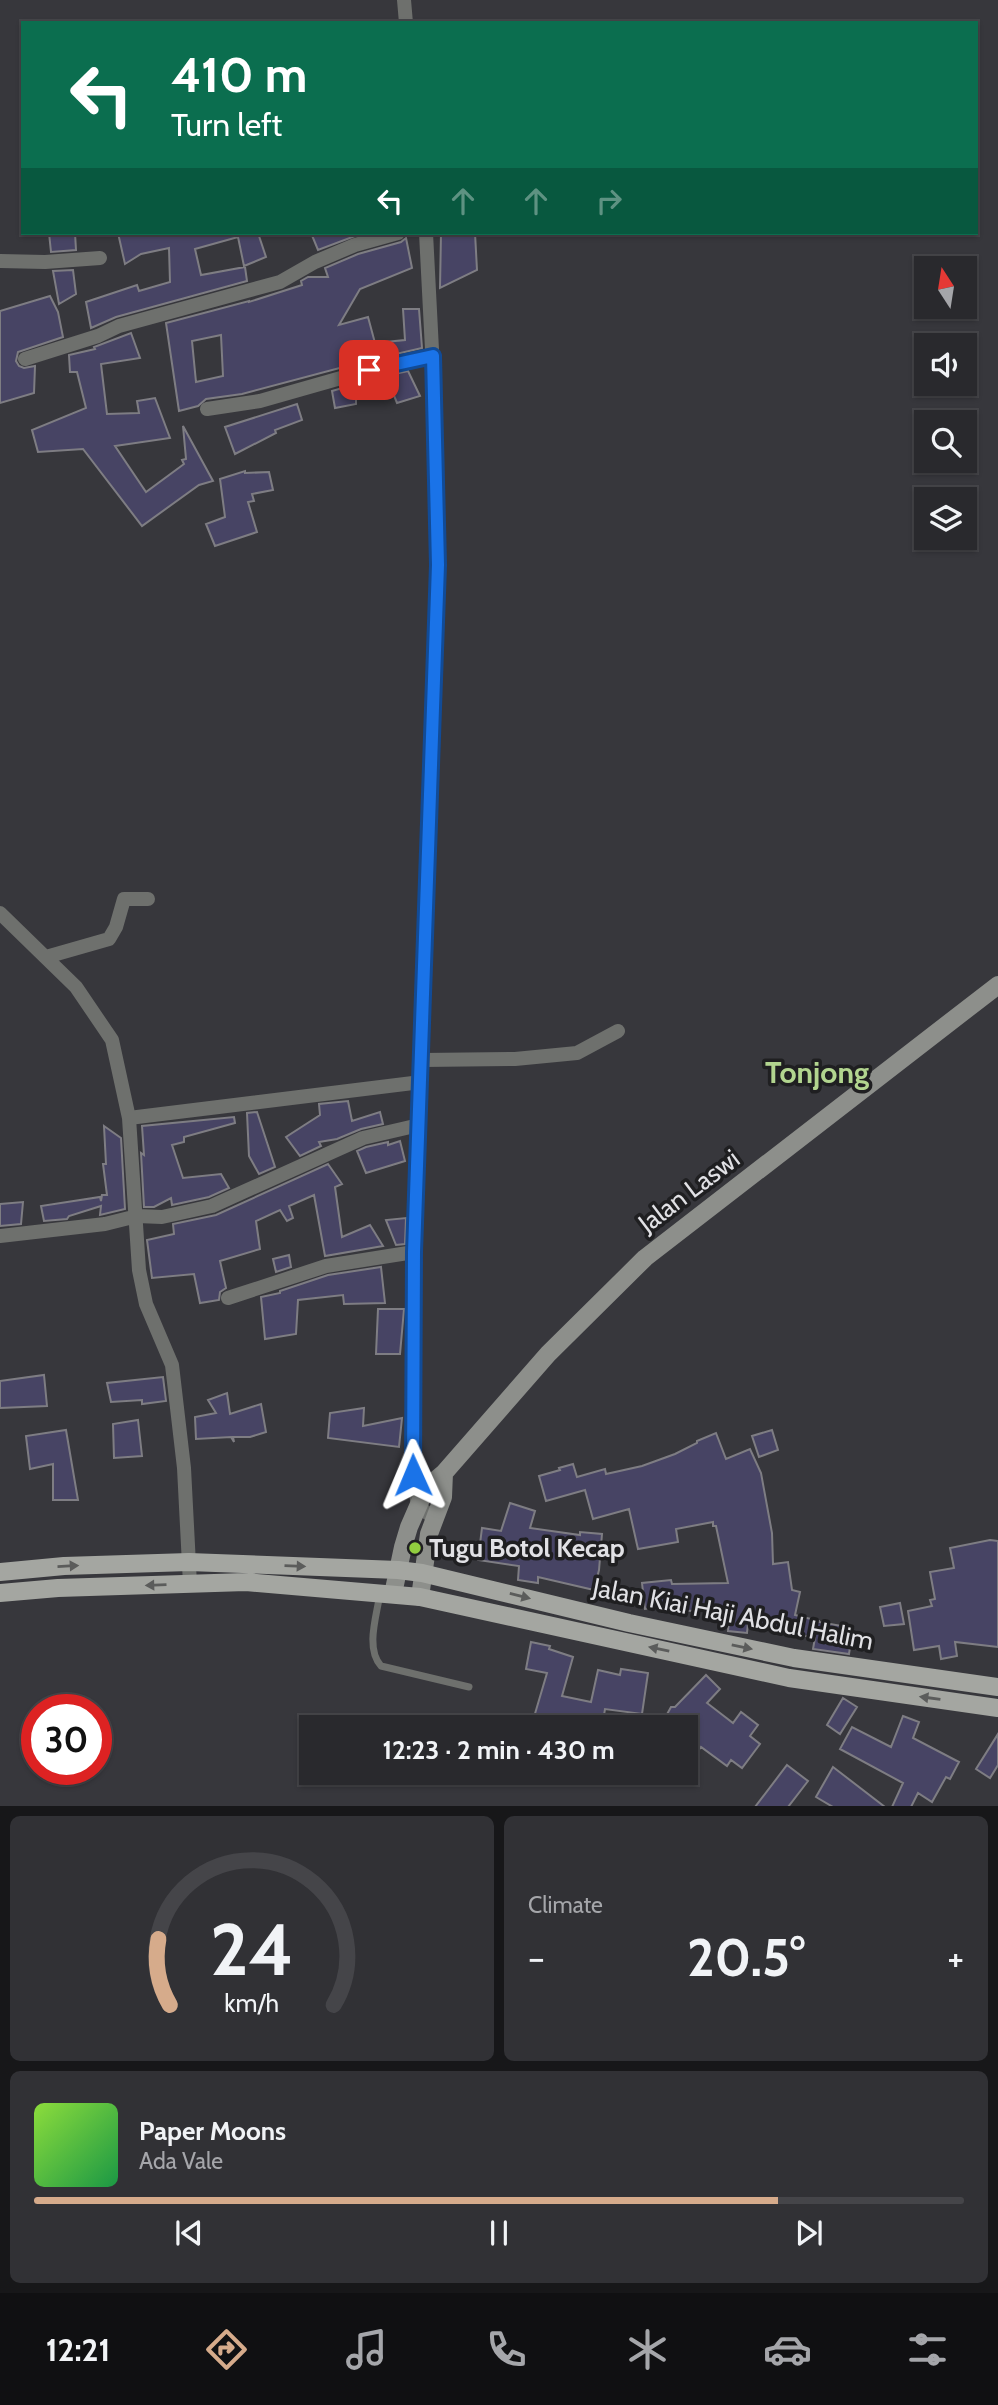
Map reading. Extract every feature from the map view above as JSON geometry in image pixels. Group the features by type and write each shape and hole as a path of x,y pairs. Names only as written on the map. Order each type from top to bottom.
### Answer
{"main road":[{"name":"Jalan Laswi","path":"387,1593 398,1570 403,1546 426,1488 444,1473 548,1354 645,1258 998,985"},
{"path":"419,1597 434,1518 443,1497 444,1473"},
{"name":"Jalan Kiai Haji Abdul Halim","path":"0,1572 64,1566 189,1562 398,1570 422,1573 629,1623 794,1658 997,1687"},
{"name":"Jalan Kiai Haji Abdul Halim","path":"0,1593 58,1588 246,1582 387,1593 419,1597 789,1678 995,1708"},
{"path":"995,1708 997,1687"}],"street":[{"path":"404,0 406,21"},
{"path":"25,359 98,336 118,326 280,282 324,258 355,245 391,235"},
{"path":"426,235 433,356 438,565 414,1252 412,1447 418,1506 434,1518"},
{"path":"0,261 45,262 100,258"},
{"path":"207,409 260,401 433,356"},
{"path":"46,957 109,939 116,927 124,899 148,899"},
{"path":"0,913 76,987 112,1040 129,1118 139,1270 146,1304 172,1365 184,1468 190,1584"},
{"path":"422,1060 514,1059 577,1053 618,1031"},
{"path":"129,1118 421,1082"},
{"path":"0,1236 105,1224 137,1216 162,1217 212,1206 363,1138 419,1125"},
{"path":"228,1298 326,1266 414,1252"}],"lane":[{"path":"387,1593 372,1649 374,1658 381,1666 469,1687"}],"building":[{"path":"49,235 75,235 76,250 51,252"},
{"path":"118,235 259,235 266,257 244,266 238,237 195,249 201,275 245,267 247,281 116,317 91,328 86,302 137,285 139,291 170,282 169,248 141,254 125,264"},
{"path":"312,235 358,235 318,250"},
{"path":"441,235 475,235 477,270 440,288"},
{"path":"406,238 412,268 360,289 339,325 368,317 375,343 405,340 403,309 419,309 422,348 242,394 206,399 198,406 179,411 166,323 249,302 302,285 301,281 308,277 328,277 325,268 358,254 401,242","holes":["221,335 223,376 196,382 192,341"]},
{"path":"73,270 76,294 59,304 53,271"},
{"path":"50,296 58,312 63,337 18,352 16,361 19,366 35,366 34,393 0,403 0,311"},
{"path":"131,333 140,358 101,364 107,414 139,413 137,401 155,398 170,438 115,446 146,492 184,464 182,460 186,459 183,426 213,481 199,485 142,526 83,449 38,452 32,430 86,408 77,372 70,372 69,355 95,349 94,347"},
{"path":"408,371 420,396 397,403 386,376"},
{"path":"356,384 356,404 335,408 332,391"},
{"path":"297,404 302,420 275,430 276,433 235,454 225,427"},
{"path":"245,471 269,472 273,490 252,494 254,501 248,502 257,532 215,546 206,524 225,517 220,479"},
{"path":"348,1101 352,1121 380,1112 383,1124 319,1142 321,1146 300,1156 286,1137 320,1115 319,1104"},
{"path":"257,1112 275,1167 259,1174 249,1156 247,1113"},
{"path":"234,1117 235,1123 184,1137 184,1142 172,1145 183,1178 221,1174 229,1188 209,1197 172,1205 171,1198 154,1207 144,1207 142,1126"},
{"path":"104,1126 121,1138 125,1209 100,1215 101,1206 67,1219 44,1221 41,1206 100,1197 101,1201 102,1195 107,1195 103,1164 106,1164"},
{"path":"400,1141 405,1161 366,1173 357,1151"},
{"path":"328,1164 342,1184 335,1187 342,1237 370,1225 383,1246 325,1256 314,1195 289,1206 293,1218 287,1221 280,1210 256,1221 260,1249 220,1261 226,1288 220,1292 219,1300 200,1303 194,1274 152,1278 147,1240 174,1234 173,1224 216,1215"},
{"path":"23,1202 21,1224 0,1226 0,1204"},
{"path":"406,1218 405,1244 396,1245 386,1220"},
{"path":"289,1255 291,1267 276,1272 273,1259"},
{"path":"381,1267 385,1303 344,1304 343,1295 298,1300 296,1334 265,1339 261,1297 280,1293 328,1275"},
{"path":"378,1309 404,1309 400,1354 376,1354"},
{"path":"44,1375 47,1406 0,1408 0,1381"},
{"path":"163,1377 166,1401 142,1404 142,1400 111,1402 107,1383"},
{"path":"227,1393 230,1414 261,1404 266,1432 250,1437 233,1437 234,1442 231,1437 196,1439 195,1417 216,1413 208,1400"},
{"path":"364,1408 363,1426 402,1418 399,1447 328,1438 330,1413"},
{"path":"138,1420 142,1456 114,1458 113,1424"},
{"path":"66,1430 78,1500 53,1500 53,1464 30,1469 26,1436"},
{"path":"772,1430 778,1450 759,1457 752,1436"},
{"path":"716,1433 726,1459 750,1449 761,1473 772,1533 773,1564 788,1562 792,1590 800,1592 795,1615 853,1628 849,1654 813,1649 815,1638 748,1623 747,1633 728,1631 729,1621 711,1618 712,1610 686,1611 686,1604 645,1609 642,1583 671,1580 672,1584 728,1583 713,1522 676,1529 678,1542 638,1549 629,1509 593,1519 585,1490 546,1501 539,1476 560,1470 559,1468 573,1464 577,1477 605,1469 606,1474 642,1466 675,1454"},
{"path":"510,1503 535,1511 530,1528 580,1535 580,1532 602,1534 599,1570 594,1590 538,1577 538,1583 518,1580 519,1566 478,1560 482,1528 501,1531"},
{"path":"990,1540 998,1541 998,1647 955,1642 957,1656 941,1659 939,1646 914,1650 908,1611 932,1606 930,1600 935,1599 930,1572 954,1568 950,1548"},
{"path":"900,1603 904,1624 884,1626 880,1607"},
{"path":"531,1642 550,1646 549,1649 573,1657 562,1696 591,1702 598,1670 620,1675 621,1669 648,1673 642,1714 605,1709 604,1715 535,1715 547,1673 526,1669"},
{"path":"706,1675 720,1689 707,1703 733,1723 741,1712 758,1725 750,1736 760,1744 742,1768 731,1760 727,1766 701,1747 698,1751 698,1715 667,1715 671,1707 675,1707"},
{"path":"843,1698 857,1707 840,1734 827,1725"},
{"path":"903,1716 919,1722 913,1738 959,1762 950,1779 946,1777 932,1802 918,1793 912,1806 892,1806 903,1783 840,1749 852,1727 891,1747"},
{"path":"998,1734 998,1765 990,1778 976,1769"},
{"path":"787,1765 808,1781 789,1806 756,1806"},
{"path":"833,1767 884,1806 831,1806 816,1797"}],"place":[{"name":"Tugu Botol Kecap","path":"415,1548"}],"district":[{"name":"Tonjong","path":"817,1073"}],"route":[{"path":"369,370 433,356 438,565 414,1252 413,1475"}]}
